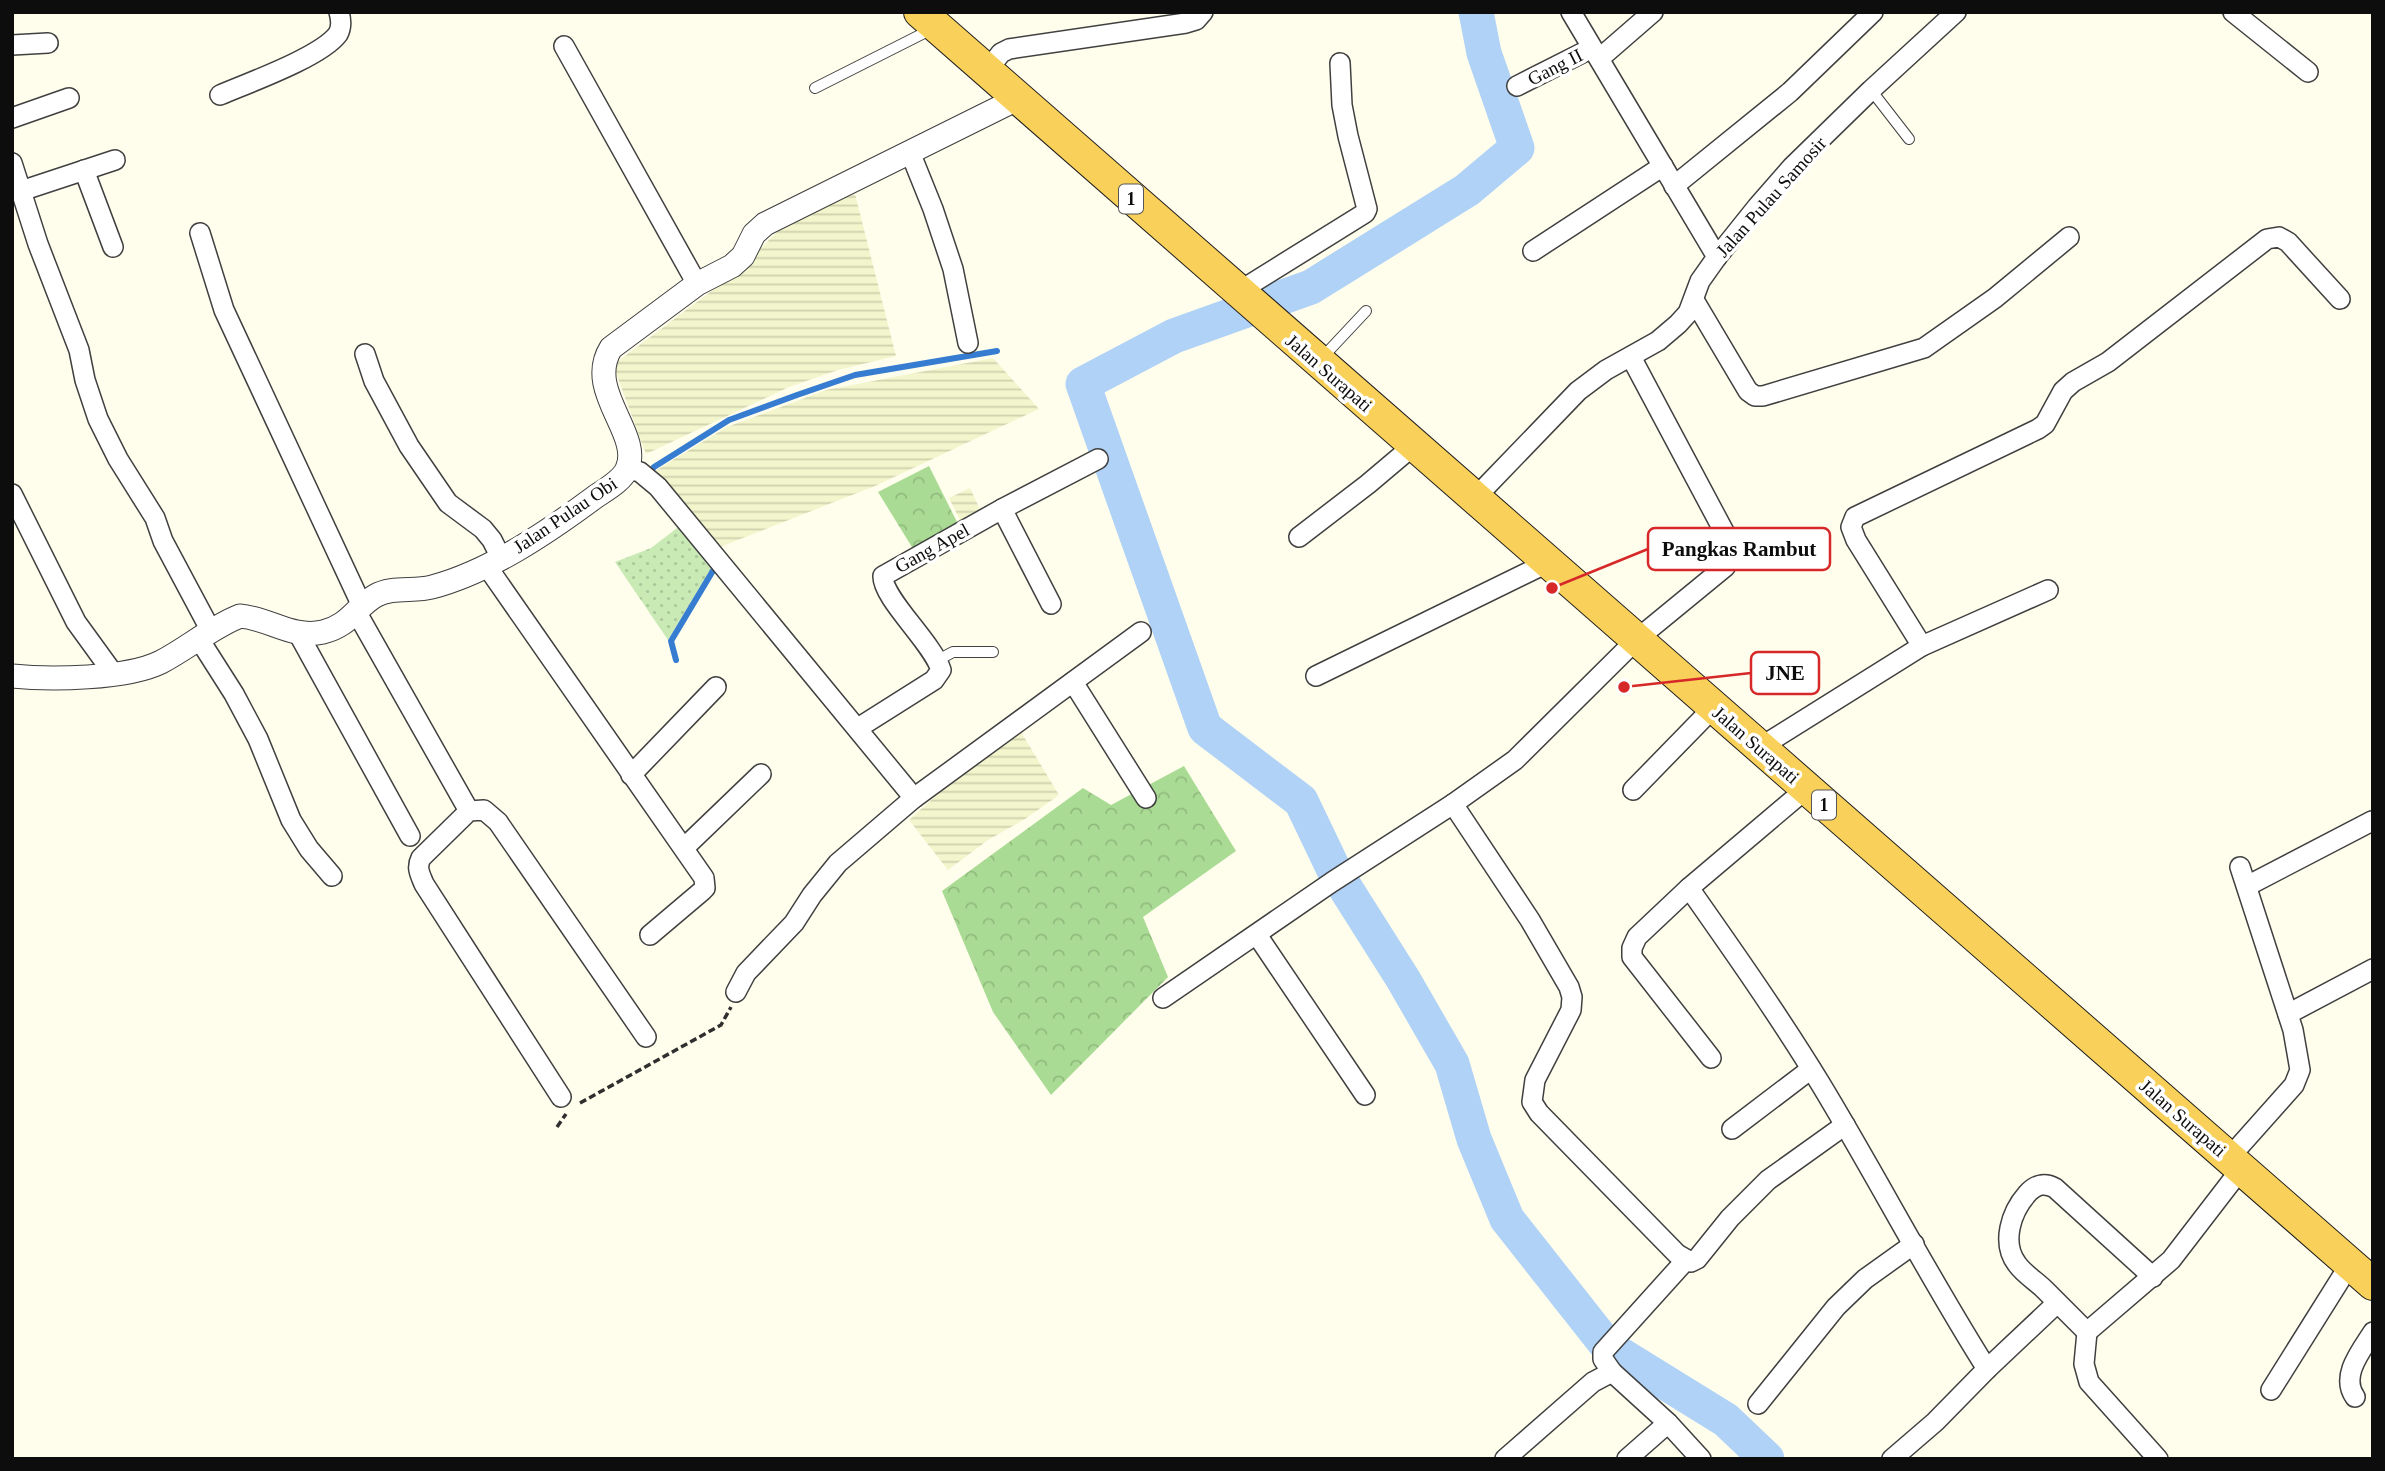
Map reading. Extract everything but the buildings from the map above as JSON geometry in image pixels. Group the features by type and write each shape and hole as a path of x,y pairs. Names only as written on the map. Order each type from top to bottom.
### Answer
{"highway":[{"name":"Jalan Surapati","path":"928,20 1713,708 2365,1273"}],"street":[{"path":"220,96 324,46 341,28 339,12"},
{"path":"986,72 1001,54 1009,49 1186,23 1196,20 1203,12"},
{"path":"1571,12 1717,257"},
{"name":"Gang II","path":"1517,86 1596,53 1653,12"},
{"path":"1674,186 1790,92 1873,12"},
{"name":"Jalan Pulau Samosir","path":"1474,499 1578,391 1606,370 1658,341 1678,324 1694,300 1700,282 1717,257 1792,167 1956,12"},
{"path":"2233,12 2308,72"},
{"path":"12,45 48,43"},
{"path":"565,46 697,284"},
{"path":"1242,296 1365,213 1367,208 1342,105 1340,63"},
{"path":"12,118 69,98"},
{"name":"Jalan Pulau Obi","path":"12,676 37,679 77,678 150,667 240,616 298,633 322,632 340,626 376,595 433,587 493,562 582,507 619,480 639,473 629,454 602,375 604,360 611,348 697,284 732,266 743,256 754,234 765,224 1017,99"},
{"path":"910,152 953,270 968,342"},
{"path":"21,191 115,160"},
{"path":"12,163 38,244 79,349 85,380 98,419 118,459 155,519 205,635 258,740 291,820 309,849 332,876"},
{"path":"1534,251 1663,166"},
{"path":"84,170 113,247"},
{"path":"201,233 224,310 360,609 469,811"},
{"path":"1694,300 1748,391 1755,396 1763,396 1924,348 1985,305 2069,237"},
{"path":"1922,646 1856,540 1851,527 1855,517 2038,429 2045,424 2063,391 2073,382 2108,362 2267,239 2279,237 2288,242 2340,299"},
{"path":"365,354 374,380 409,446 449,503 487,534 493,562 631,775 704,878 705,887 650,935"},
{"path":"1163,998 1515,760 1636,640 1725,567 1731,559 1733,551 1631,357"},
{"path":"1299,537 1413,446"},
{"name":"Gang Apel","path":"938,660 889,594 883,584 883,576 1098,459"},
{"path":"639,473 711,553 914,798"},
{"path":"12,494 76,622 113,673"},
{"path":"1002,509 1051,604"},
{"path":"1316,676 1547,563"},
{"path":"1759,748 1922,646 2048,590"},
{"path":"736,992 746,973 794,923 838,863 914,798 1141,632"},
{"path":"298,633 410,836"},
{"path":"858,728 934,680 941,670 938,660"},
{"path":"1073,682 1146,798"},
{"path":"631,775 716,687"},
{"path":"1633,790 1713,708"},
{"path":"684,848 761,774"},
{"path":"1710,1058 1665,1002 1631,952 1637,937 1689,888 1806,789"},
{"path":"1453,804 1530,920 1569,987 1572,997 1571,1010 1535,1080 1532,1102 1538,1114 1677,1254 1691,1262 1697,1259 1730,1218 1769,1180 1845,1125"},
{"path":"561,1097 419,874 418,865 421,858 469,811 484,810 498,822 646,1037"},
{"path":"2247,886 2372,821"},
{"path":"2158,1459 2089,1382 2084,1364 2087,1332 2171,1260 2235,1163 2294,1085 2300,1070 2288,1014 2240,867"},
{"path":"1689,888 1767,999 1811,1069 1914,1244 1947,1306 1987,1369"},
{"path":"1257,935 1365,1094"},
{"path":"2288,1014 2373,969"},
{"path":"1732,1129 1811,1069"},
{"path":"2087,1332 2016,1263 2009,1239 2010,1226 2015,1212 2028,1194 2043,1184 2055,1188 2153,1277"},
{"path":"1758,1404 1836,1307 1865,1279 1914,1244"},
{"path":"1686,1260 1603,1352 1603,1359 1612,1372 1668,1423 1701,1459"},
{"path":"2272,1390 2365,1273"},
{"path":"1892,1459 1935,1422 2057,1303"},
{"path":"2355,1397 2350,1390 2349,1378 2373,1332"},
{"path":"1505,1459 1593,1382 1612,1372"},
{"path":"1627,1459 1668,1423"}],"lane":[{"path":"815,88 928,20"},
{"path":"1871,90 1909,139"},
{"path":"1318,363 1366,312"},
{"path":"938,660 953,652 993,652"}],"path":[{"path":"557,1127 570,1109 720,1025 729,1013 736,992"}],"green space":[{"path":"855,194 896,356 838,370 789,387 646,454 613,365 737,272 791,218"},
{"path":"993,358 1039,409 875,486 720,547 655,471 727,427 826,390"},
{"path":"929,466 960,528 915,552 878,492"},
{"path":"970,488 983,516 963,526 949,498"},
{"path":"681,525 713,565 668,640 615,562 651,548"},
{"path":"1021,732 1059,795 988,840 948,870 909,820 949,784"},
{"path":"1184,766 1236,851 1143,917 1168,977 1051,1095 993,1012 942,891 1083,788 1111,805"}],"waterway":[{"path":"1476,12 1484,53 1517,148 1467,190 1311,287 1174,336 1083,384 1205,728 1301,801 1334,870 1403,979 1452,1064 1474,1139 1507,1219 1608,1347 1726,1420 1767,1459"},
{"path":"648,474 654,467 729,420 797,395 855,375 997,351"},
{"path":"676,660 671,641 714,569 713,562"}],"place":[{"name":"Pangkas Rambut","path":"1552,588"},
{"name":"JNE","path":"1624,687"}]}
